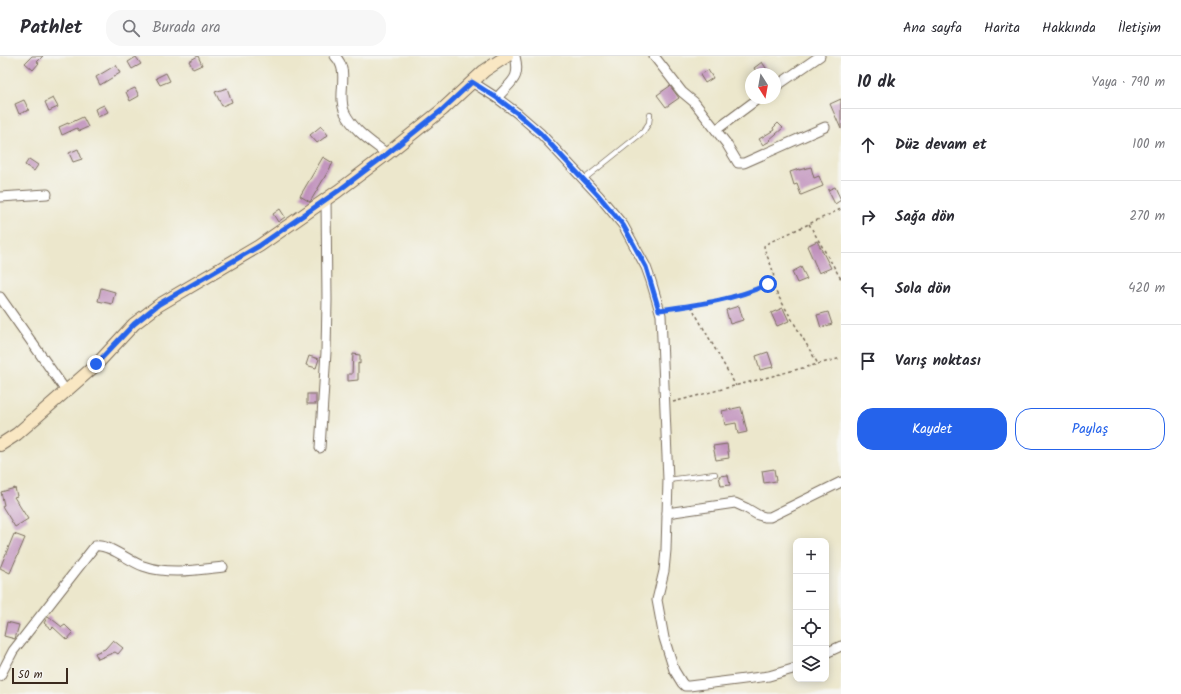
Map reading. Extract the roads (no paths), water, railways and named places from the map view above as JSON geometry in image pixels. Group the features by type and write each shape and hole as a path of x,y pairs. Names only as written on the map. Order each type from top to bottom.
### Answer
{"street":[{"path":"335,56 342,66 344,76 342,105 345,112 357,129 387,154"},
{"path":"0,446 17,434 96,364 134,324 155,308 259,246 326,199 387,154 442,110 484,71 507,56"},
{"path":"497,98 516,77 518,67 515,56"},
{"path":"654,56 678,88 694,102 716,130 738,163 741,164 825,126"},
{"path":"781,83 820,56"},
{"path":"472,82 517,113 541,134 623,225 646,267 659,310 668,480 664,571 657,600 668,654 674,670 684,686 689,686 770,676 793,669"},
{"path":"716,130 751,104"},
{"path":"0,197 47,194"},
{"path":"320,448 326,352 326,199"},
{"path":"0,298 66,391"},
{"path":"667,513 735,503 758,515 770,517 841,482"},
{"path":"0,676 13,651 96,546 102,545 132,562 151,569 178,571 223,567"},
{"path":"829,652 841,646"}],"lane":[{"path":"583,180 643,132 649,123 650,114"},
{"path":"668,480 715,474"}]}
